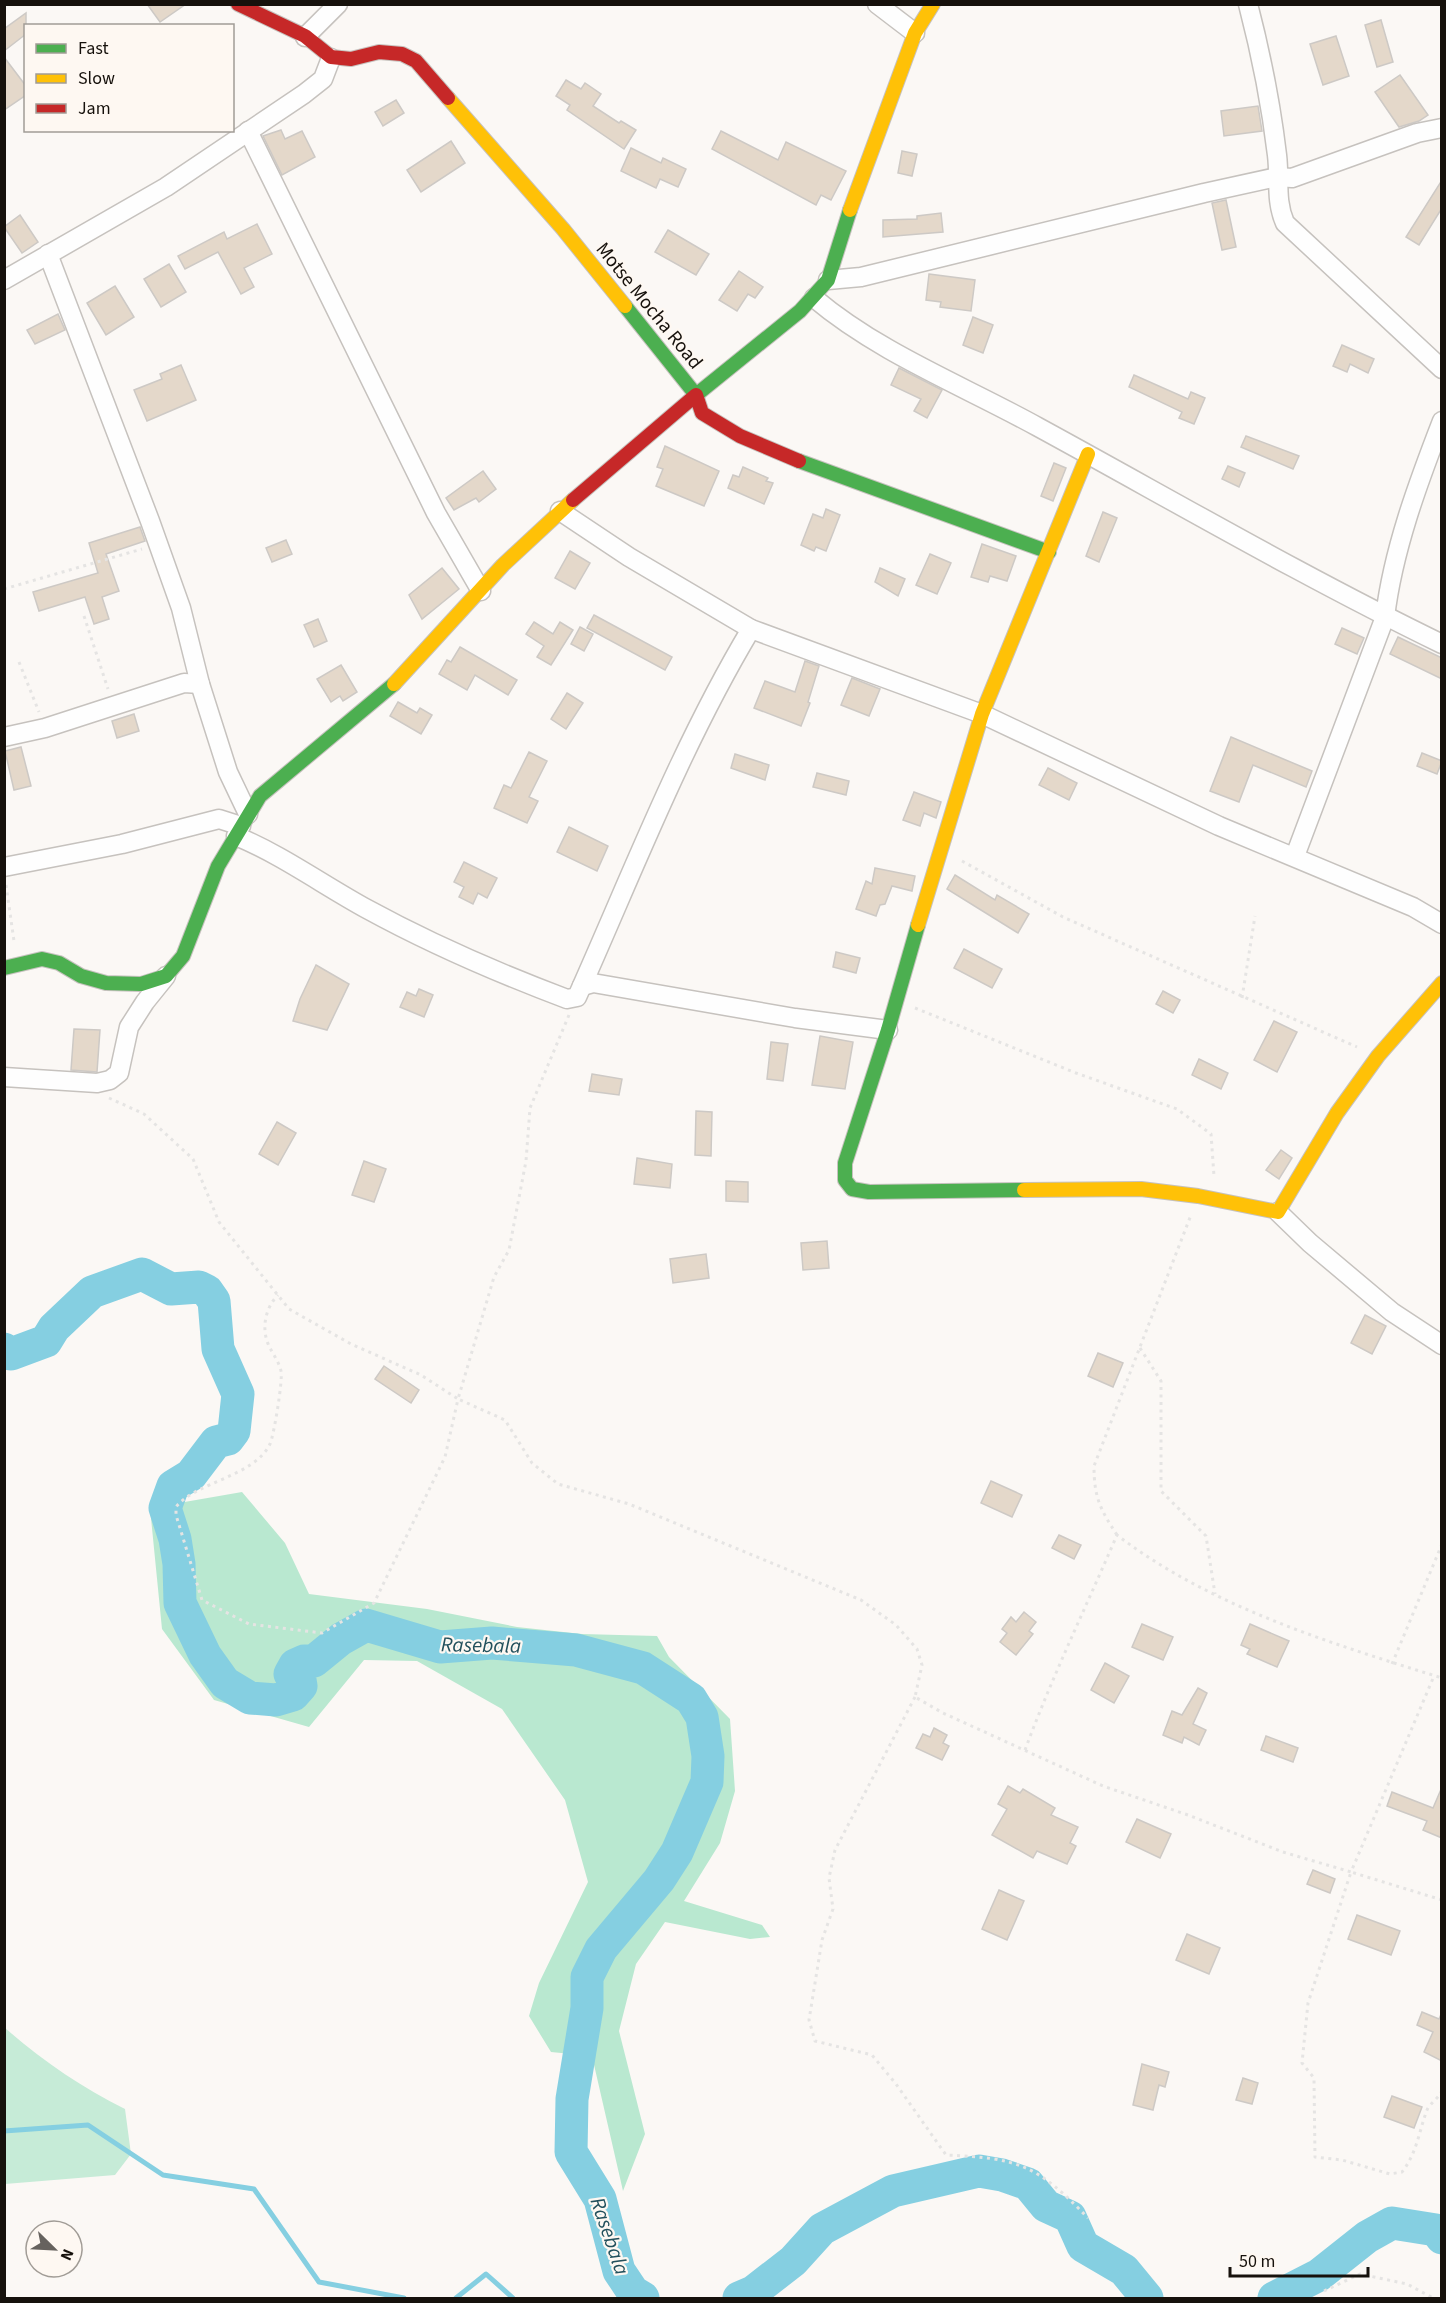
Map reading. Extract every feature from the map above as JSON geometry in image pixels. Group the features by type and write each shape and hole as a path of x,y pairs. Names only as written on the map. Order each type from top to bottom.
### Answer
{"street":[{"path":"4,280 166,187 323,79 331,57 305,37 238,4"},
{"path":"305,37 338,4"},
{"path":"877,4 915,33"},
{"name":"Motse Mocha Road","path":"331,57 352,58 384,49 404,53 416,61 563,229 696,395 730,370 814,297 828,280 866,162 915,33 933,4"},
{"path":"1248,4 1261,54 1277,158 1279,209 1285,223 1442,369"},
{"path":"828,280 861,277 1277,177 1292,178 1321,170 1417,133 1442,128"},
{"path":"248,131 436,513 481,591"},
{"path":"48,255 181,608 200,684 228,772 241,826"},
{"path":"814,297 837,317 884,345 1088,454 1251,546 1442,644"},
{"path":"4,1077 97,1083 110,1080 119,1073 129,1028 145,1002 183,956 218,866 260,796 392,686 503,565 560,512 696,395 702,413 760,445 907,502 1049,552"},
{"path":"1295,856 1385,616 1389,585 1417,489 1442,421"},
{"path":"1088,454 982,714 888,1030 845,1163 845,1179 852,1189 869,1192 1141,1189 1198,1196 1278,1212 1310,1243 1392,1312 1442,1346"},
{"path":"560,512 629,557 751,629 982,714 1219,826 1413,907 1442,924"},
{"path":"579,992 656,815 732,660 751,629"},
{"path":"4,737 45,728 184,683 200,684"},
{"path":"4,867 122,844 219,819 241,826 280,857 366,908 447,951 567,999 593,983 795,1018 888,1030"},
{"path":"4,968 25,960 42,959 59,963 81,976 106,983 141,984 166,976"},
{"path":"1278,1212 1337,1113 1378,1056 1442,983"}],"path":[{"path":"4,589 158,545"},
{"path":"84,616 114,705"},
{"path":"20,662 45,728"},
{"path":"941,849 1063,917 1242,998 1378,1056"},
{"path":"4,874 14,942 25,960"},
{"path":"1242,998 1256,915"},
{"path":"278,1295 271,1302 264,1324 268,1344 282,1371 280,1396 270,1444 253,1462 223,1481 183,1497 176,1507 188,1559 196,1575 198,1592 202,1600 249,1624 322,1633 374,1602 445,1457 458,1399 494,1277 509,1250 526,1161 530,1108 579,992"},
{"path":"896,1000 1076,1073 1177,1109 1211,1134 1215,1175 1198,1196 1094,1466 1094,1491 1101,1511 1116,1535 1142,1554 1215,1594 1292,1628 1392,1664 1442,1678"},
{"path":"97,1083 99,1091 107,1098 144,1114 193,1159 219,1222 289,1309 351,1344 421,1375 458,1399 506,1420 532,1463 558,1484 629,1504 861,1600 896,1625 917,1649 922,1665 915,1697 835,1850 829,1878 833,1909 822,1940 809,2020 815,2041 872,2055 896,2084 946,2155 983,2156 1024,2165 1055,2184 1088,2218"},
{"path":"1140,1348 1161,1381 1161,1491 1206,1536 1215,1594"},
{"path":"1025,1750 1047,1690 1079,1623 1116,1535"},
{"path":"1392,1664 1442,1544"},
{"path":"1434,1676 1351,1872 1308,2002 1302,2063 1314,2078 1315,2157 1342,2160 1390,2174 1402,2172 1409,2162 1428,2107 1442,2091"},
{"path":"915,1697 943,1713 1103,1786 1169,1808 1283,1852 1442,1900"},
{"path":"1324,2291 1360,2274 1407,2284 1433,2298"}],"green space":[{"path":"242,1492 285,1543 309,1594 427,1609 517,1627 582,1634 657,1636 669,1657 730,1719 735,1791 720,1843 684,1901 762,1925 770,1937 750,1939 665,1922 636,1964 619,2031 645,2134 623,2191 592,2056 551,2052 529,2016 539,1983 588,1882 565,1800 502,1709 417,1661 364,1660 309,1727 214,1700 162,1629 150,1508"},
{"path":"4,2027 62,2072 125,2109 131,2154 115,2175 5,2184"}],"building":[{"path":"147,4 186,4 160,22"},
{"path":"26,13 24,36 4,51 4,29"},
{"path":"1381,20 1393,62 1377,67 1365,25"},
{"path":"1336,36 1349,76 1323,85 1310,44"},
{"path":"4,57 24,83 24,96 4,110"},
{"path":"1400,75 1428,115 1419,121 1399,127 1375,92"},
{"path":"566,80 581,89 585,83 601,94 593,106 619,123 621,121 636,130 624,149 567,110 570,105 556,96"},
{"path":"396,100 404,113 383,126 375,112"},
{"path":"1258,106 1262,131 1224,136 1221,111"},
{"path":"281,130 285,139 302,131 315,157 282,175 263,136"},
{"path":"721,131 778,160 786,142 846,171 831,200 821,195 816,205 712,149"},
{"path":"451,141 465,163 421,192 407,170"},
{"path":"631,148 661,163 663,158 686,169 678,187 660,179 656,188 621,171"},
{"path":"902,151 917,154 912,176 898,173"},
{"path":"1442,180 1442,208 1419,245 1406,237"},
{"path":"1226,200 1236,247 1222,250 1212,203"},
{"path":"941,213 943,232 883,237 883,220 917,219 917,216"},
{"path":"20,215 38,242 22,253 4,227"},
{"path":"257,224 272,254 244,268 254,287 241,294 218,252 185,269 178,256 224,232 227,239"},
{"path":"668,230 709,254 696,275 655,252"},
{"path":"169,264 186,292 161,307 144,279"},
{"path":"739,271 763,287 755,298 748,294 737,311 719,300"},
{"path":"929,274 975,280 971,311 940,307 941,302 926,300"},
{"path":"115,286 134,317 106,335 87,303"},
{"path":"58,314 65,330 35,344 27,330"},
{"path":"973,317 993,325 983,353 963,345"},
{"path":"1342,345 1374,359 1368,373 1350,364 1347,372 1333,366"},
{"path":"181,365 196,400 147,421 134,390 162,379 160,374"},
{"path":"899,368 942,390 927,418 914,411 921,399 891,385"},
{"path":"1134,375 1188,399 1191,392 1205,398 1194,424 1179,418 1182,412 1129,387"},
{"path":"1246,436 1299,456 1293,469 1241,447"},
{"path":"665,446 719,471 704,506 656,486 663,469 657,467"},
{"path":"1054,463 1066,468 1053,501 1041,496"},
{"path":"1228,466 1245,473 1239,487 1222,479"},
{"path":"743,467 768,478 766,481 773,483 764,504 728,488 733,475 739,477"},
{"path":"483,471 496,489 479,502 476,498 454,510 446,498"},
{"path":"826,509 840,515 826,551 816,547 814,551 801,545 813,514 823,518"},
{"path":"1103,512 1117,518 1099,562 1086,556"},
{"path":"140,527 145,541 106,554 119,591 102,597 109,619 94,624 85,597 39,611 33,592 98,573 89,543"},
{"path":"286,540 292,554 272,562 266,548"},
{"path":"982,544 1016,556 1007,581 990,576 988,582 971,577"},
{"path":"570,551 590,563 575,589 555,578"},
{"path":"930,554 951,563 937,594 916,585"},
{"path":"442,568 459,589 422,619 409,595"},
{"path":"880,568 905,579 898,596 875,582"},
{"path":"594,615 672,657 665,670 587,628"},
{"path":"318,619 327,641 314,647 304,625"},
{"path":"534,622 553,634 560,622 573,630 551,665 537,657 544,646 526,634"},
{"path":"580,627 593,634 584,651 571,644"},
{"path":"1342,628 1364,638 1357,654 1335,644"},
{"path":"1398,637 1442,658 1442,679 1390,654"},
{"path":"460,647 517,680 508,695 475,675 467,690 439,674 447,660 451,662"},
{"path":"805,661 819,666 808,702 810,703 801,726 754,708 765,681 795,692"},
{"path":"341,665 357,692 343,701 340,696 331,702 317,679"},
{"path":"852,678 880,689 869,716 841,705"},
{"path":"567,693 583,703 566,729 551,719"},
{"path":"398,702 417,713 420,708 432,715 421,734 390,716"},
{"path":"134,714 139,731 117,738 112,721"},
{"path":"1231,737 1312,771 1306,787 1253,765 1239,802 1210,791"},
{"path":"21,747 31,786 14,790 5,751"},
{"path":"529,752 547,761 529,797 538,801 527,823 494,808 504,785 511,788"},
{"path":"1422,753 1442,761 1437,774 1417,766"},
{"path":"735,754 769,765 765,780 731,768"},
{"path":"1048,768 1077,783 1069,800 1039,785"},
{"path":"817,773 849,781 846,795 813,787"},
{"path":"914,792 941,802 936,818 924,813 920,826 903,820"},
{"path":"569,827 608,846 597,871 557,852"},
{"path":"464,862 497,878 487,898 478,893 473,904 459,897 464,887 454,882"},
{"path":"875,868 915,876 912,891 892,886 885,904 880,905 876,916 856,909 866,881 872,884"},
{"path":"955,875 995,900 997,895 1029,914 1018,933 947,889"},
{"path":"964,949 1002,969 992,988 954,968"},
{"path":"836,952 860,958 856,973 833,967"},
{"path":"316,965 349,984 327,1030 293,1021 300,999"},
{"path":"419,989 433,995 424,1017 400,1007 407,992 416,996"},
{"path":"1163,991 1180,1000 1173,1013 1156,1004"},
{"path":"1274,1021 1297,1032 1277,1072 1254,1060"},
{"path":"74,1029 100,1030 97,1072 71,1070"},
{"path":"820,1036 853,1042 845,1089 812,1085"},
{"path":"771,1042 788,1044 783,1081 767,1079"},
{"path":"1199,1059 1228,1073 1221,1089 1192,1075"},
{"path":"592,1074 622,1079 619,1095 589,1091"},
{"path":"696,1111 712,1112 711,1156 695,1155"},
{"path":"277,1122 296,1133 278,1165 259,1154"},
{"path":"1281,1150 1292,1158 1279,1179 1266,1170"},
{"path":"637,1158 672,1164 670,1188 634,1184"},
{"path":"364,1161 386,1169 374,1202 352,1195"},
{"path":"726,1181 748,1182 748,1202 726,1201"},
{"path":"827,1241 829,1268 803,1270 801,1243"},
{"path":"706,1254 709,1278 673,1283 670,1259"},
{"path":"1365,1315 1386,1326 1372,1354 1351,1343"},
{"path":"1098,1353 1123,1363 1113,1387 1088,1376"},
{"path":"384,1366 419,1390 411,1403 375,1379"},
{"path":"991,1481 1022,1495 1012,1517 981,1503"},
{"path":"1059,1535 1081,1545 1074,1559 1052,1548"},
{"path":"1024,1612 1036,1622 1029,1631 1033,1634 1016,1655 1000,1642 1007,1633 1002,1629 1011,1617 1016,1622"},
{"path":"1142,1624 1173,1637 1163,1660 1132,1647"},
{"path":"1250,1624 1289,1641 1277,1667 1247,1654 1250,1649 1241,1645"},
{"path":"1105,1663 1129,1676 1114,1703 1091,1690"},
{"path":"1198,1688 1207,1693 1193,1724 1206,1730 1199,1745 1184,1737 1182,1743 1163,1735 1172,1711 1182,1715"},
{"path":"934,1728 947,1735 943,1743 949,1746 942,1760 916,1748 923,1734 930,1737"},
{"path":"1266,1736 1298,1748 1293,1762 1261,1750"},
{"path":"1008,1786 1020,1793 1023,1789 1055,1808 1051,1815 1078,1827 1070,1843 1076,1846 1067,1864 1037,1851 1033,1858 992,1835 1007,1809 998,1804"},
{"path":"1442,1787 1442,1838 1423,1830 1427,1821 1387,1806 1392,1792 1433,1808"},
{"path":"1137,1819 1171,1834 1160,1858 1126,1842"},
{"path":"1313,1870 1335,1879 1330,1893 1307,1884"},
{"path":"999,1890 1024,1901 1007,1940 982,1929"},
{"path":"1357,1915 1400,1931 1391,1955 1348,1939"},
{"path":"1187,1934 1220,1948 1209,1974 1176,1960"},
{"path":"1422,2012 1439,2019 1442,2012 1442,2061 1424,2052 1433,2032 1417,2025"},
{"path":"1142,2064 1169,2072 1165,2087 1159,2085 1153,2110 1133,2105"},
{"path":"1243,2078 1258,2083 1252,2104 1236,2100"},
{"path":"1392,2096 1422,2107 1414,2128 1384,2117"}],"waterway":[{"name":"Rasebala","path":"4,1349 11,1354 46,1341 54,1328 92,1292 142,1274 171,1289 199,1287 207,1291 214,1301 218,1349 238,1394 234,1431 228,1439 216,1442 191,1475 173,1486 165,1508 175,1539 179,1564 180,1603 205,1655 225,1683 250,1698 276,1700 293,1695 301,1686 300,1680 290,1674 295,1665 304,1661 314,1661 341,1639 366,1625 440,1647 492,1643 576,1650 643,1668 691,1699 702,1717 708,1756 707,1782 677,1852 659,1880 601,1949 587,1977 587,2008 572,2099 571,2152 600,2199 619,2271 633,2292 643,2298"},
{"path":"4,2131 88,2125 163,2175 254,2189 319,2282 404,2298"},
{"name":"Rasebala","path":"739,2298 753,2292 793,2261 822,2229 893,2191 979,2171 1002,2175 1028,2184 1046,2206 1070,2217 1083,2246 1124,2270 1147,2298"},
{"name":"Rasebala","path":"1274,2298 1319,2275 1367,2237 1392,2223 1436,2230 1442,2238"},
{"path":"456,2298 486,2274 513,2298"},
{"path":"622,2298 633,2292"}],"traffic: fast":[{"path":"625,306 696,395 800,311 828,280 850,210"},
{"path":"799,461 1049,552"},
{"path":"4,968 42,959 59,963 81,976 106,983 141,984 166,976 183,956 218,866 260,796 394,684"},
{"path":"918,925 888,1030 845,1163 845,1180 852,1189 869,1192 1024,1190"}],"traffic: slow":[{"path":"850,210 915,33 933,4"},
{"path":"448,98 563,229 625,306"},
{"path":"918,925 982,714 1088,454"},
{"path":"394,684 503,565 573,500"},
{"path":"1024,1190 1141,1189 1198,1196 1278,1212 1337,1113 1378,1056 1442,983"}],"traffic: jam":[{"path":"238,4 305,36 331,57 351,59 379,52 402,54 416,61 448,98"},
{"path":"573,500 696,395 702,413 740,436 799,461"}]}
